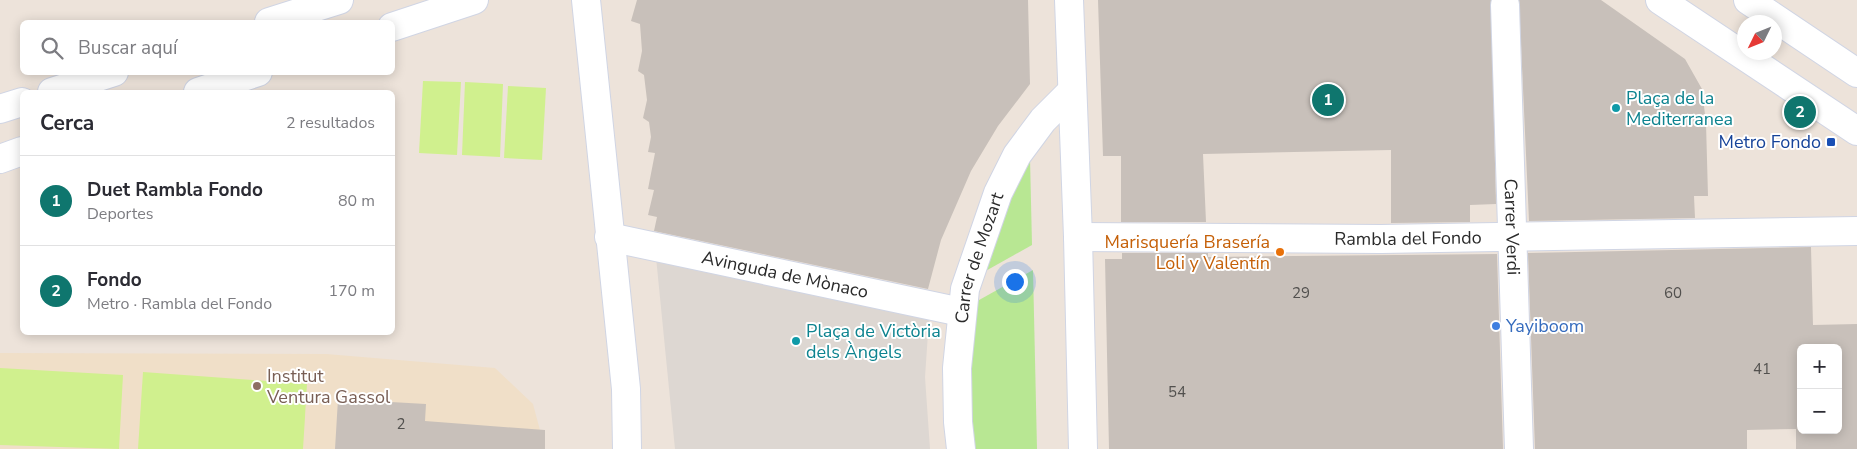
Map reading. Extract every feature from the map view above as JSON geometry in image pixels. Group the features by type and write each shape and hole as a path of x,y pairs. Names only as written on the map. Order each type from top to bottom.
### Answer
{"street":[{"path":"275,20 339,0"},
{"path":"395,26 474,0"},
{"path":"586,0 626,389 626,449"},
{"path":"1069,0 1078,237 1083,449"},
{"path":"1660,0 1857,131"},
{"path":"1748,0 1857,73"},
{"name":"Carrer Verdi","path":"1505,5 1514,236 1519,449"},
{"path":"58,90 105,75"},
{"path":"204,90 249,75"},
{"name":"Carrer de Mozart","path":"961,449 958,422 957,368 961,312 965,289 998,193 1017,154 1043,120 1072,91"},
{"path":"0,109 20,103"},
{"path":"0,159 20,153"},
{"name":"Rambla del Fondo","path":"1078,237 1380,239 1857,231"},
{"name":"Avinguda de Mònaco","path":"609,237 961,312"}],"shaded area":[{"name":"Plaça de Victòria dels Àngels","path":"655,247 930,304 925,377 930,449 675,449"},
{"name":"Institut Ventura Gassol","path":"0,353 326,354 495,368 533,404 545,449 0,449"}],"green space":[{"path":"423,81 461,82 457,155 419,153"},
{"path":"465,82 503,84 500,157 462,155"},
{"path":"508,86 546,88 542,160 504,158"},
{"path":"1030,158 1032,245 982,273 1001,214"},
{"path":"1033,270 1037,449 972,449 967,406 972,304"},
{"path":"0,368 123,375 119,449 0,445"},
{"path":"143,372 307,384 303,449 138,449"}],"building":[{"path":"637,0 1028,0 1030,84 998,126 971,171 941,240 928,289 654,231 657,217 648,215 654,190 648,189 655,153 648,152 651,137 649,122 643,118 647,100 644,75 638,71 642,51 640,24 631,21"},
{"path":"1098,0 1491,0 1496,204 1470,205 1470,222 1391,223 1391,150 1203,154 1206,222 1121,222 1121,156 1103,156"},
{"name":"Plaça de la Mediterranea","path":"1519,0 1601,0 1685,59 1702,89 1706,123 1708,196 1694,196 1695,218 1529,221"},
{"path":"1811,247 1813,325 1857,324 1857,449 1796,449 1796,429 1747,430 1747,449 1535,449 1528,253"},
{"path":"1122,253 1208,253 1208,257 1497,254 1503,449 1109,449 1105,259 1122,259"},
{"path":"338,399 426,404 425,421 545,430 545,449 335,449"}],"place":[{"name":"Duet Rambla Fondo","path":"1328,100"},
{"name":"Plaça de la Mediterranea","path":"1616,108"},
{"name":"Fondo","path":"1800,112"},
{"name":"Metro Fondo","path":"1831,142"},
{"name":"Marisquería Brasería Loli y Valentín","path":"1280,252"},
{"name":"Yayiboom","path":"1496,326"},
{"name":"Plaça de Victòria dels Àngels","path":"796,341"},
{"name":"Institut Ventura Gassol","path":"257,386"}]}
